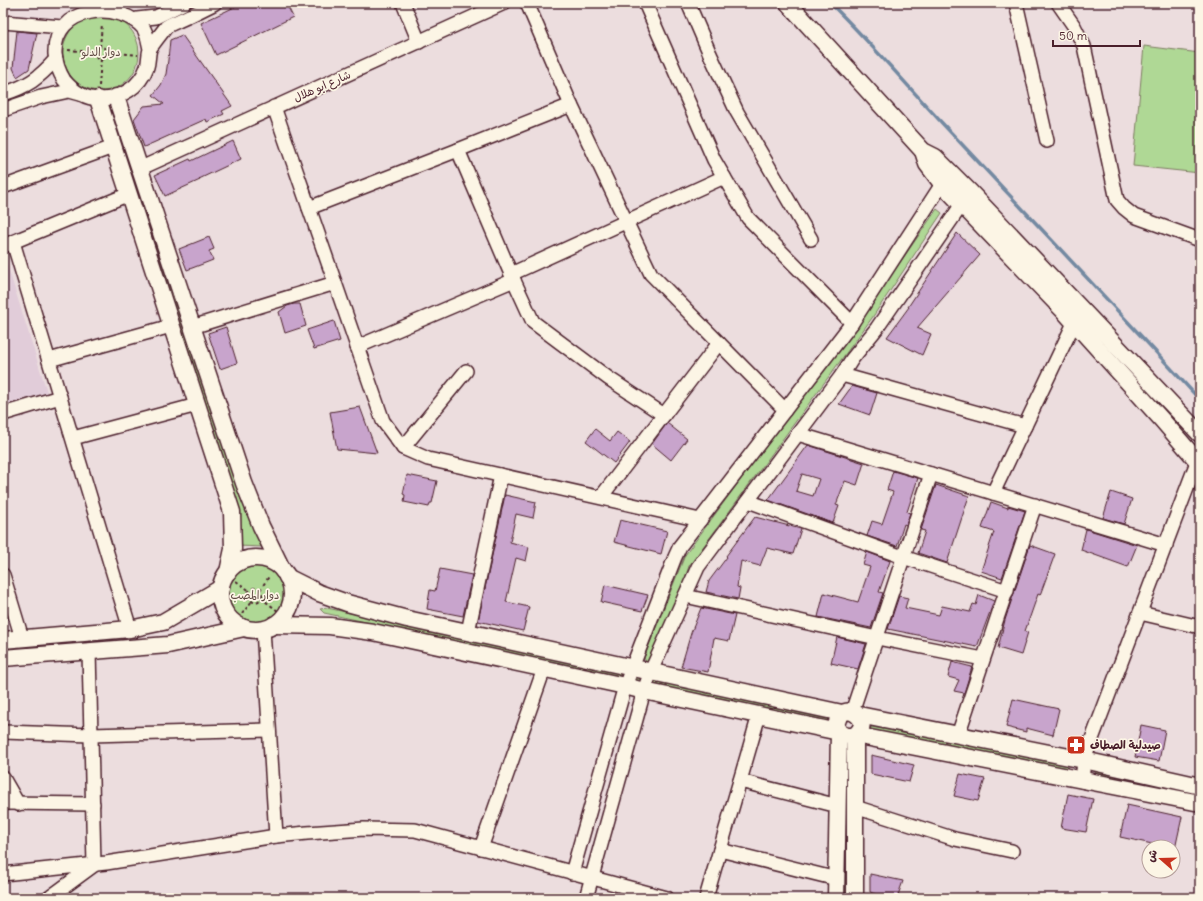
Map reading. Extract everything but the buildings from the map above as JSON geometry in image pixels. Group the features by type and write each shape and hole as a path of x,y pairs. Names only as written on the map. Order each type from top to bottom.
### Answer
{"main road":[{"path":"788,3 923,151 927,164 947,178 1074,323 1199,459"},
{"path":"3,640 130,629 163,622 227,579 233,567 243,561 256,558 274,563 291,589 290,603 284,615 272,622 250,630 241,624 233,622 225,613 221,601 227,579 233,548 232,512 128,194 98,94"},
{"path":"116,97 244,483 281,573 319,592 347,603 407,619 632,668 1084,760 1200,786"},
{"path":"966,199 1200,434"},
{"path":"272,622 330,626 373,632 839,732 847,736 855,735 1200,803"},
{"path":"3,658 168,645 241,624"},
{"path":"836,898 839,732 836,724 839,716 851,713 861,719 862,726 855,735 855,898"}],"street":[{"path":"137,19 156,17 184,3"},
{"path":"144,52 167,27 215,3"},
{"path":"403,3 419,42"},
{"name":"شارع ابو هلال","path":"139,169 504,3"},
{"path":"527,3 571,104 651,274 785,410"},
{"path":"645,3 714,160 748,218 852,323"},
{"path":"688,3 737,112 811,240"},
{"path":"1016,3 1047,141"},
{"path":"1058,3 1074,26 1084,46 1117,200 1134,216 1200,240"},
{"path":"3,110 41,97 69,91 89,97 98,94 107,99 124,94 132,89 144,75 147,67 144,52 148,38 144,28 137,19 119,5 98,4 77,12 62,27 57,37 55,48 59,54 59,70 71,88 80,94"},
{"path":"3,22 62,27"},
{"path":"3,94 21,88 35,79 45,71 59,54"},
{"path":"309,208 571,104"},
{"path":"274,108 383,421 403,448 428,459 700,520"},
{"path":"3,187 113,147"},
{"path":"458,150 512,277 533,322 608,378 664,415"},
{"path":"357,347 512,277 626,221 724,177"},
{"path":"572,873 626,686 680,546 852,323 947,178"},
{"path":"128,194 8,244 49,360 130,629"},
{"path":"586,898 644,691 651,671 698,567 842,375 852,359 877,328 966,199"},
{"path":"192,327 335,283"},
{"path":"993,493 1074,323"},
{"path":"49,360 171,326"},
{"path":"601,497 719,343"},
{"path":"403,448 466,371"},
{"path":"842,375 1025,426"},
{"path":"3,414 60,397"},
{"path":"73,438 197,405"},
{"path":"798,434 1166,545"},
{"path":"1082,780 1084,760 1199,459"},
{"path":"851,713 931,474"},
{"path":"468,632 501,475"},
{"path":"748,501 903,557 1007,590"},
{"path":"958,735 1035,505"},
{"path":"3,575 22,638"},
{"path":"685,596 877,638 983,659"},
{"path":"1140,613 1200,627"},
{"path":"272,622 269,730 276,836"},
{"path":"89,651 94,865"},
{"path":"481,848 544,669"},
{"path":"706,898 759,715"},
{"path":"3,732 91,734 269,730"},
{"path":"3,778 18,804"},
{"path":"740,781 838,806"},
{"path":"3,804 93,804"},
{"path":"855,807 955,839 1012,851"},
{"path":"3,874 94,865 276,836 364,829 415,830 660,897"},
{"path":"720,850 837,879"},
{"path":"49,898 94,865"}],"path":[{"path":"59,54 95,52 97,48 100,47 103,21"},
{"path":"100,47 104,48 107,52 144,52"},
{"path":"95,52 97,58 101,59"},
{"path":"101,59 105,58 107,52"},
{"path":"98,94 101,59"},
{"path":"260,590 281,573"},
{"path":"227,579 250,591"},
{"path":"250,591 256,588 260,590"},
{"path":"260,590 262,594 261,598 272,622"},
{"path":"250,591 248,595 252,601"},
{"path":"252,601 258,601 261,598"},
{"path":"241,624 252,601"}],"shaded area":[{"path":"6,261 47,392 3,406 3,262"}],"green space":[{"name":"دوار الدلو","path":"101,15 115,18 128,26 136,39 139,53 136,67 128,80 115,88 101,91 87,88 74,80 66,67 63,53 66,39 74,26 87,18"},
{"path":"1144,46 1200,53 1200,173 1133,166"},
{"path":"110,111 113,113 207,393 240,497 249,518 265,547 237,546 240,515"},
{"path":"937,209 942,213 872,318 689,566 657,662 654,665 647,663 644,658 685,555 865,313"},
{"name":"دوار المصب","path":"256,565 273,570 281,578 286,595 281,612 273,620 256,625 239,620 231,612 226,595 231,578 239,570"},
{"path":"327,608 828,716 827,722 324,613 320,609"},
{"path":"872,727 1066,764 1068,767 1064,772 866,730"},
{"path":"846,760 851,765 849,898 842,898"},
{"path":"1096,770 1200,792 1200,799 1096,777"}],"waterway":[{"path":"830,3 873,47 1200,400"}],"place":[{"name":"صيدلية الصطاف","path":"1076,745"}]}
